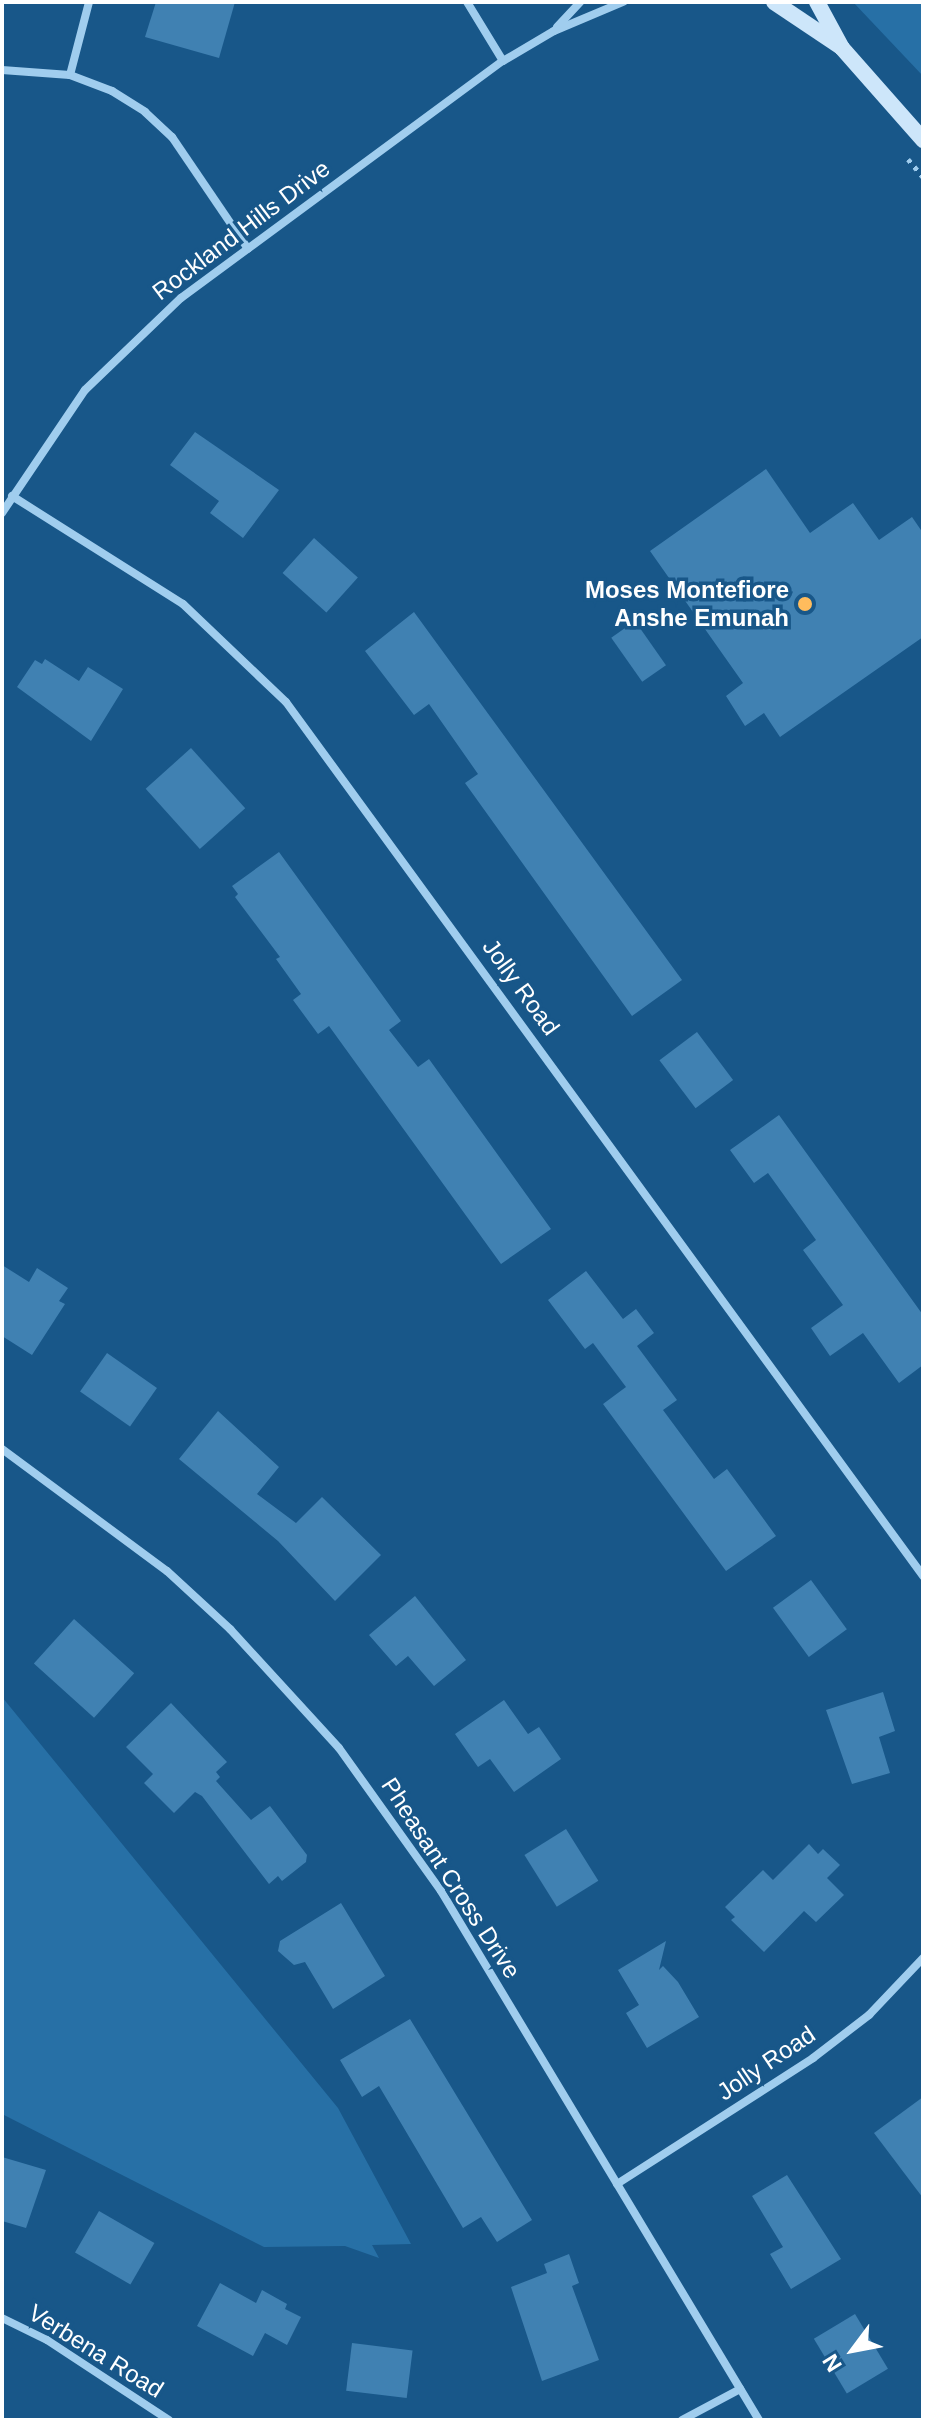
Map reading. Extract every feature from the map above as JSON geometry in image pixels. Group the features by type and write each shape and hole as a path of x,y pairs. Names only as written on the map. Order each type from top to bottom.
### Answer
{"street":[{"path":"70,75 89,2"},
{"path":"467,2 503,61"},
{"name":"Rockland Hills Drive","path":"554,31 580,2"},
{"name":"Rockland Hills Drive","path":"2,513 85,390 128,345 248,249 503,61 554,31 623,2"},
{"path":"774,2 842,48"},
{"path":"817,2 842,48 923,140"},
{"path":"2,70 70,75 112,91 172,137 248,249"},
{"name":"Jolly Road","path":"12,496 183,604 286,702 923,1576"},
{"name":"Pheasant Cross Drive","path":"2,1449 167,1571 230,1629 339,1748 441,1891 759,2420"},
{"name":"Jolly Road","path":"617,2184 813,2058 869,2015 923,1958"},
{"name":"Verbena Road","path":"2,2318 47,2340 169,2420"},
{"path":"682,2420 740,2389"}],"shaded area":[{"path":"853,2 923,2 923,76"},
{"path":"2,1697 338,2108 411,2244 372,2245 379,2258 345,2246 264,2247 2,2114"}],"building":[{"path":"156,2 235,2 219,58 145,37"},
{"path":"195,432 279,490 243,538 210,513 219,501 170,465"},
{"name":"Moses Montefiore Anshe Emunah","path":"766,469 810,533 853,503 879,540 912,517 923,533 923,637 780,737 764,713 745,726 726,696 743,683 650,551"},
{"path":"314,538 358,577 326,612 283,573"},
{"path":"414,612 682,980 632,1016 465,783 478,774 429,704 414,715 365,651"},
{"path":"635,621 666,665 642,682 611,638"},
{"path":"45,659 79,681 88,667 123,689 91,741 17,687 35,660 42,664"},
{"path":"191,748 245,808 200,849 146,789"},
{"path":"279,852 401,1021 389,1030 418,1067 429,1059 551,1229 501,1264 329,1026 318,1034 293,1000 301,994 276,959 280,957 235,897 238,894 232,886"},
{"path":"697,1032 733,1080 696,1108 659,1060"},
{"path":"779,1115 923,1315 923,1365 899,1383 863,1333 830,1356 811,1328 843,1305 803,1250 816,1240 768,1173 754,1183 730,1150"},
{"path":"2,1265 29,1282 37,1268 68,1288 59,1301 65,1304 32,1355 2,1336"},
{"path":"586,1271 623,1319 636,1309 654,1333 637,1346 677,1400 663,1410 714,1479 727,1469 776,1536 726,1571 603,1404 626,1387 593,1343 585,1349 548,1300"},
{"path":"107,1353 157,1388 130,1426 80,1392"},
{"path":"218,1411 279,1467 257,1494 296,1523 322,1497 381,1555 335,1601 278,1541 179,1459"},
{"path":"811,1580 847,1629 809,1657 773,1608"},
{"path":"415,1596 466,1660 434,1686 408,1656 396,1666 369,1635"},
{"path":"74,1619 134,1673 94,1718 34,1664"},
{"path":"883,1692 895,1731 879,1737 890,1773 852,1784 826,1710"},
{"path":"504,1700 528,1734 539,1727 561,1759 514,1792 490,1759 478,1767 455,1734"},
{"path":"171,1703 227,1762 216,1772 220,1777 216,1781 251,1820 270,1806 307,1855 306,1862 282,1881 278,1876 269,1884 202,1796 195,1792 174,1813 144,1783 153,1774 126,1747"},
{"path":"566,1829 598,1881 557,1907 524,1855"},
{"path":"809,1844 818,1854 823,1849 840,1865 827,1878 844,1895 816,1922 804,1911 764,1952 731,1920 735,1917 725,1907 763,1870 773,1880"},
{"path":"341,1903 385,1976 333,2009 305,1962 294,1965 278,1951 280,1941"},
{"path":"666,1941 659,1970 663,1966 678,1982 699,2017 647,2048 626,2013 639,2005 618,1970"},
{"path":"410,2019 532,2220 497,2242 481,2217 463,2228 379,2086 362,2097 340,2060"},
{"path":"923,2097 923,2198 874,2133"},
{"path":"2,2157 46,2170 26,2228 2,2221"},
{"path":"787,2175 841,2259 791,2289 770,2254 783,2247 752,2196"},
{"path":"99,2211 154,2243 130,2285 75,2253"},
{"path":"569,2254 579,2283 572,2286 599,2360 542,2381 511,2287 547,2273 544,2264"},
{"path":"220,2283 256,2303 262,2290 287,2304 285,2309 301,2317 287,2345 265,2333 253,2356 197,2326"},
{"path":"855,2314 888,2369 847,2394 814,2339"},
{"path":"352,2343 413,2350 407,2398 346,2391"}],"place":[{"name":"Moses Montefiore Anshe Emunah","path":"805,604"}]}
